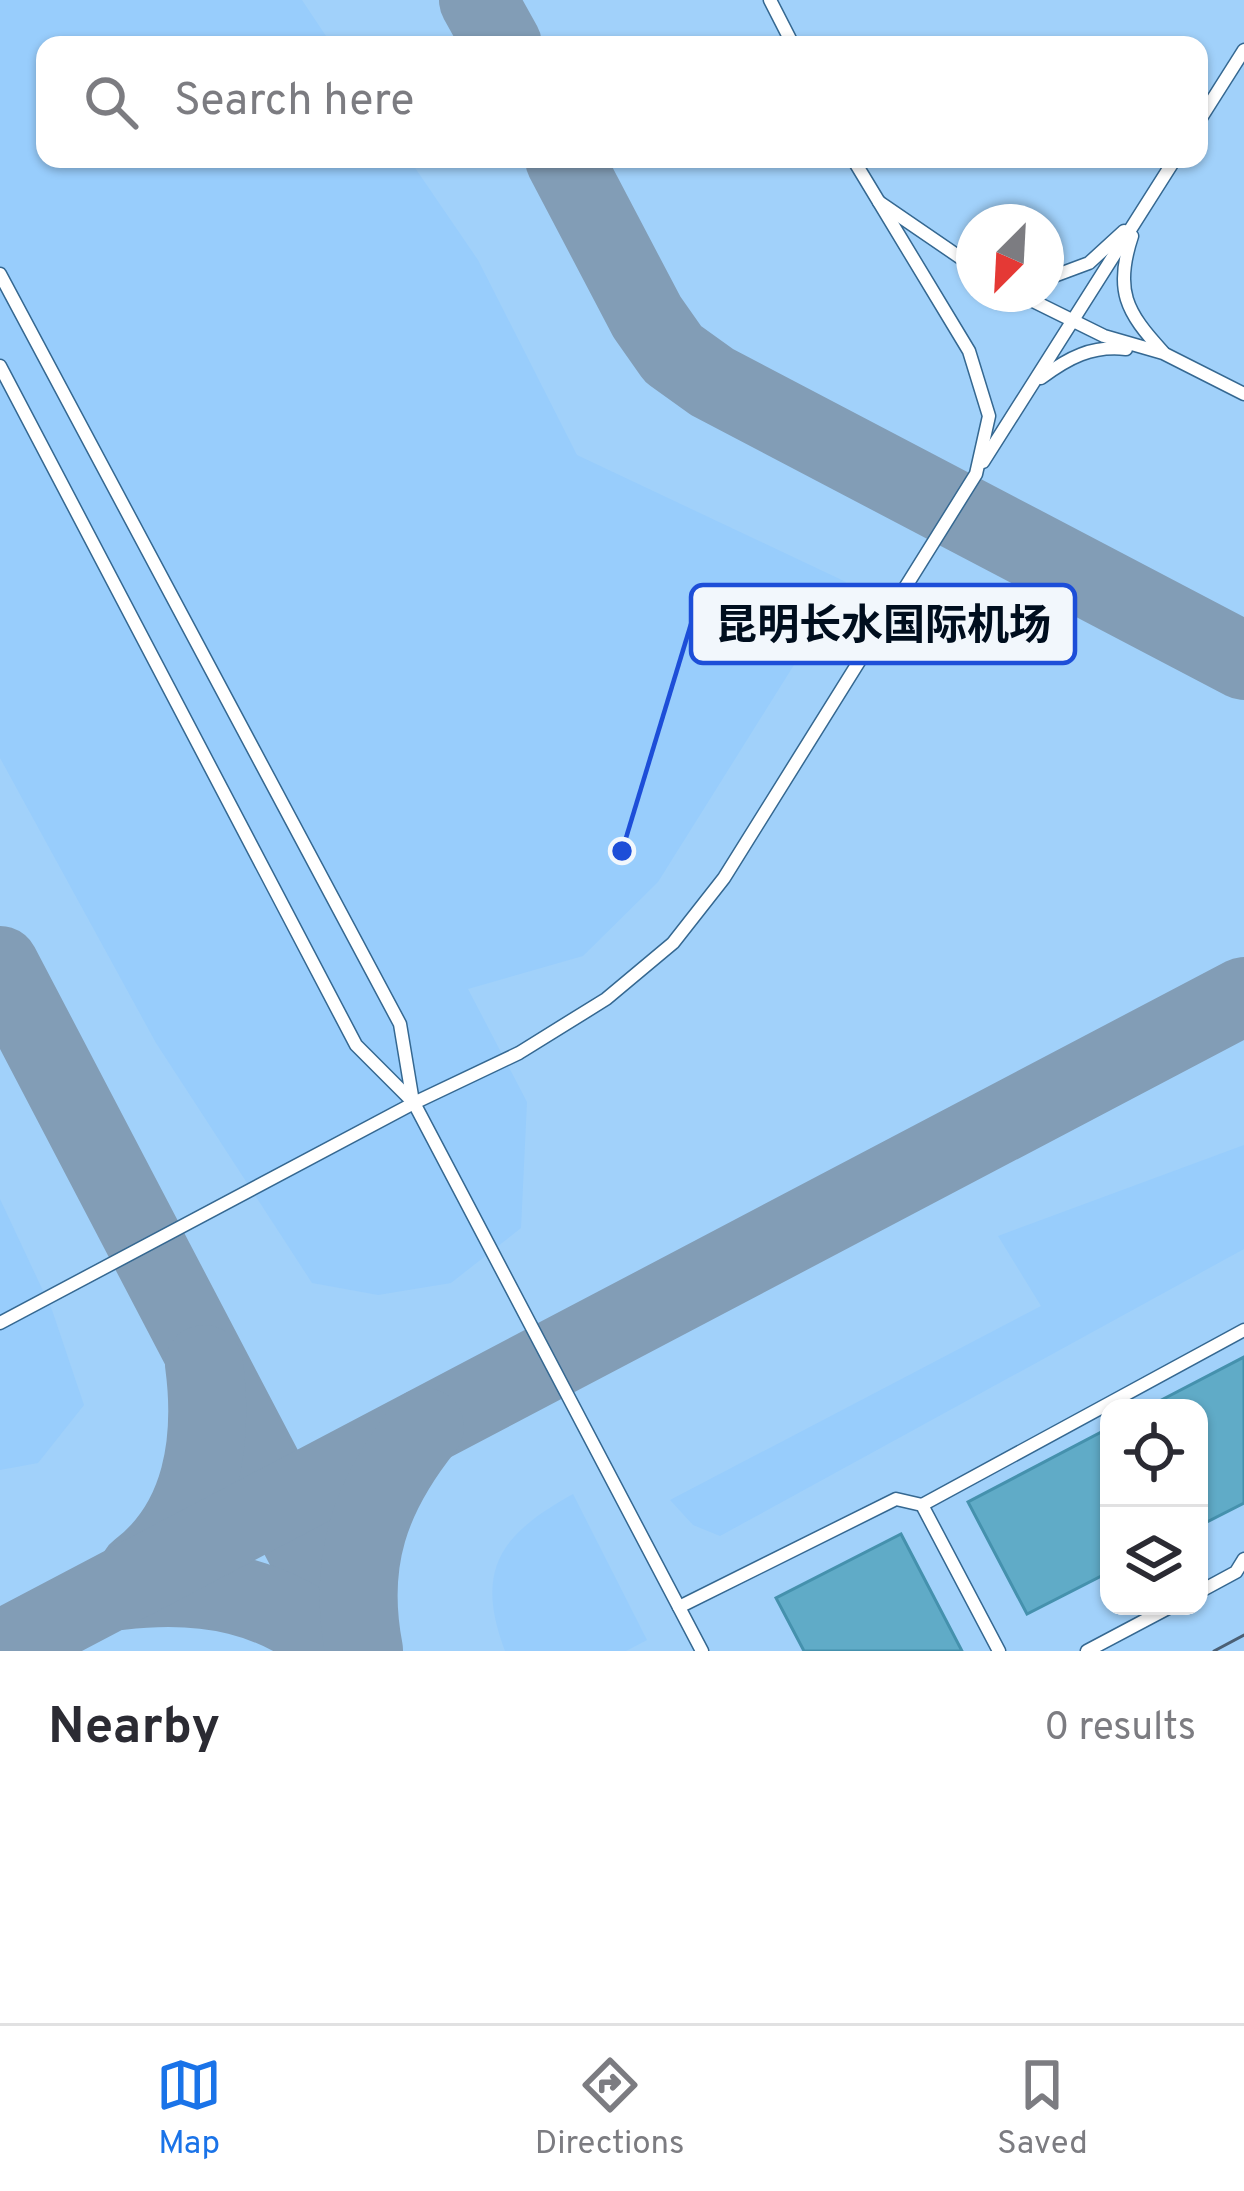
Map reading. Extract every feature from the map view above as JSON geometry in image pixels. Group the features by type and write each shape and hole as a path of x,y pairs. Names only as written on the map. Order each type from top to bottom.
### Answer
{"lane":[{"path":"770,0 789,36"},
{"path":"1208,107 1244,50"},
{"path":"858,168 969,351 988,416 976,474"},
{"path":"0,1323 413,1103 519,1053 606,999 673,943 724,878 1169,168"},
{"path":"873,198 956,255"},
{"path":"1064,272 1089,263 1138,218"},
{"path":"1138,218 1124,260 1123,292 1133,319 1163,353"},
{"path":"0,274 400,1024 413,1103"},
{"path":"1053,312 1163,353 1244,394"},
{"path":"1031,386 1067,358 1106,346 1163,353"},
{"path":"0,366 356,1046 413,1103 703,1651"},
{"path":"679,1606 896,1499 922,1505 1244,1330"},
{"path":"922,1505 999,1651"},
{"path":"1208,1587 1236,1572 1244,1559"},
{"path":"1088,1651 1155,1615"}],"shaded area":[{"path":"0,0 1244,0 1244,1651 0,1651"},
{"path":"0,0 302,0 326,36 36,36 36,168 415,168 478,260 577,455 846,582 658,882 583,956 468,989 527,1102 521,1228 451,1283 378,1295 312,1283 156,1043 0,758"},
{"path":"1244,1145 1244,1249 720,1536 693,1525 670,1500 1041,1306 998,1236"},
{"path":"0,1199 52,1310 84,1405 38,1463 0,1470"},
{"path":"573,1494 647,1640 626,1651 505,1651 492,1598 500,1557 528,1524"}],"building":[{"path":"1244,1357 1244,1503 1208,1521 1208,1399 1163,1399"},
{"path":"1100,1433 1100,1577 1027,1614 968,1502"},
{"path":"901,1534 962,1651 804,1651 776,1598"}],"taxiway":[{"path":"478,0 498,36"},
{"path":"569,168 647,317 673,354 712,382 1244,661"},
{"path":"0,965 359,1651"},
{"path":"0,1650 1244,996"},
{"path":"138,1571 177,1529 199,1478 207,1422 204,1364"},
{"path":"364,1650 359,1587 367,1531 390,1478 425,1427"},
{"path":"120,1591 181,1588 238,1596 291,1616 341,1651"}],"tram line":[{"path":"1214,1651 1244,1635"}],"place":[{"name":"昆明长水国际机场","path":"622,851"}]}
